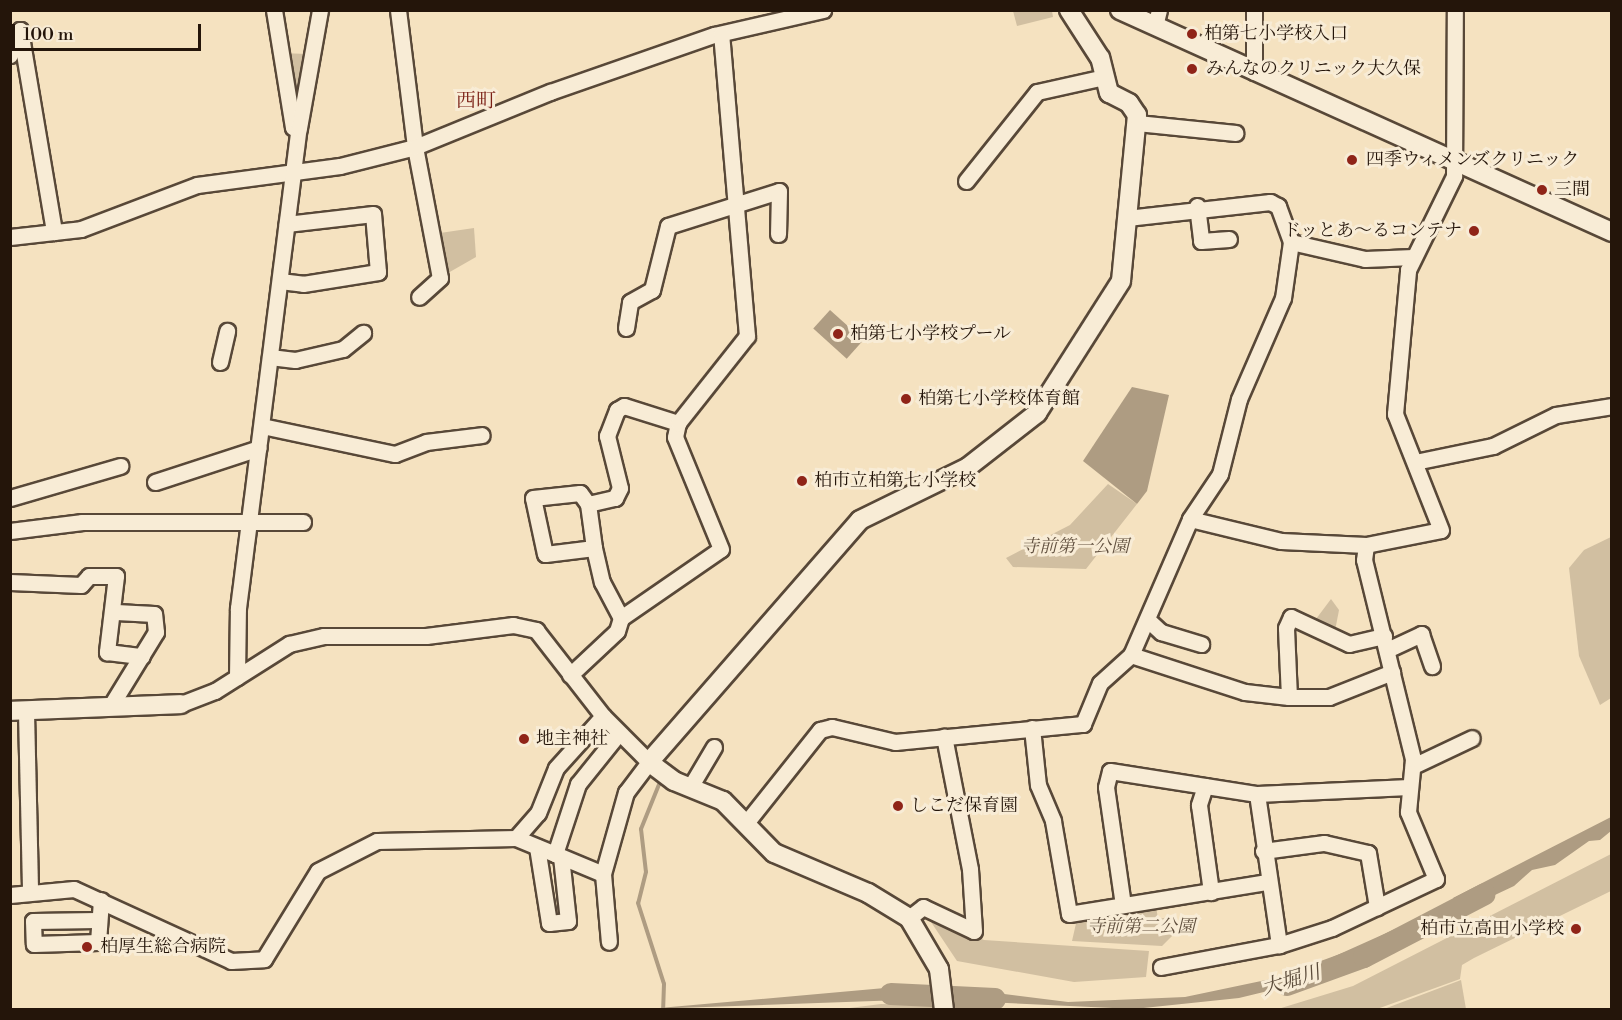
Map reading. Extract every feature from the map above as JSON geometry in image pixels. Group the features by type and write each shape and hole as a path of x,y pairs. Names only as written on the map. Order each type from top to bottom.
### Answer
{"street":[{"path":"274,10 293,127 299,128"},
{"path":"277,30 280,10"},
{"path":"237,676 233,652 299,128 320,10"},
{"path":"398,10 415,147 440,278 419,297"},
{"path":"10,237 81,230 197,185 294,171 415,147 550,92 721,34 823,10"},
{"path":"609,942 603,874 626,792 649,762 860,520 968,467 1037,413 1121,281 1137,123 1129,103 1109,93 1094,45 1069,10"},
{"path":"1120,10 1157,18 1254,72 1611,232"},
{"path":"1254,10 1254,72"},
{"path":"1190,519 1281,541 1366,544 1441,530 1395,414 1404,286 1413,256 1449,188 1455,164 1455,10"},
{"path":"10,55 20,30 54,232"},
{"path":"570,675 617,631 621,618 721,549 675,437 678,423 747,336 721,34"},
{"path":"966,181 1037,92 1104,77"},
{"path":"1137,123 1235,133"},
{"path":"626,328 630,302 652,290 668,226 735,202 779,191 778,234"},
{"path":"746,823 820,730 832,727 895,742 1083,724 1100,683 1131,655 1190,519 1220,474 1239,399 1283,298 1292,242 1278,206 1270,202 1197,206 1127,218"},
{"path":"1197,206 1201,241 1229,239"},
{"path":"280,281 303,284 378,272 373,214 287,224"},
{"path":"1292,242 1365,259 1413,256"},
{"path":"220,363 227,331"},
{"path":"270,357 295,360 343,349 363,333"},
{"path":"588,504 615,498 620,488 607,436 617,410 624,406 678,423"},
{"path":"1414,462 1493,446 1556,415 1611,406"},
{"path":"262,426 395,454 426,442 482,435"},
{"path":"155,482 259,448"},
{"path":"10,498 120,466"},
{"path":"594,548 545,554 533,498 580,494 588,504 594,548 602,582 621,618"},
{"path":"10,531 82,522 250,525 303,522"},
{"path":"1161,967 1279,945 1377,907 1436,879 1408,812 1413,766 1386,643 1364,560 1366,544"},
{"path":"10,582 81,585 89,576 116,576 116,612 108,652 142,656"},
{"path":"110,707 156,632 154,614 116,612"},
{"path":"1289,697 1286,628 1291,616 1349,644 1386,643 1421,634 1432,666"},
{"path":"1148,620 1161,632 1201,644"},
{"path":"30,892 18,712 181,704 237,676 288,644 324,636 426,636 513,625 536,630 603,716 649,762 674,782 692,784 723,801 774,853 868,893 909,918 939,969 944,1010"},
{"path":"1131,655 1245,692 1289,697 1329,697 1392,672"},
{"path":"516,838 538,813 556,768 603,716"},
{"path":"1032,728 1038,785 1053,820 1069,914 1267,882"},
{"path":"537,847 549,923 568,921 558,856 578,784 619,733"},
{"path":"909,918 923,908 974,931 970,869 944,736"},
{"path":"1413,766 1472,738"},
{"path":"692,784 714,747"},
{"path":"1123,905 1106,787 1110,771 1257,794 1409,787"},
{"path":"1205,786 1199,805 1211,892"},
{"path":"1257,794 1267,882 1279,945"},
{"path":"10,895 74,889 231,962 264,959 318,871 377,841 516,838 603,874"},
{"path":"1263,851 1324,843 1368,853 1377,907"},
{"path":"97,920 100,900"}],"green space":[{"path":"1013,11 1052,11 1053,17 1017,26"},
{"path":"281,53 307,54 297,115"},
{"path":"474,228 476,257 448,273 440,233"},
{"name":"寺前第一公園","path":"1108,484 1137,504 1086,569 1013,567 1006,558 1070,525"},
{"path":"1611,537 1611,698 1600,705 1579,656 1569,568 1584,550"},
{"path":"1331,599 1339,610 1334,636 1316,619"},
{"path":"1611,854 1611,891 1474,958 1462,965 1460,979 1377,1009 1278,1009 1353,986"},
{"name":"寺前第二公園","path":"1156,906 1158,919 1170,917 1173,935 1162,946 1072,941 1077,919"},
{"path":"927,916 984,940 1149,951 1146,977 1074,982 957,961"},
{"path":"1461,980 1466,1009 1384,1009"},
{"path":"881,1004 934,1005 953,1009 834,1010"}],"water":[{"name":"柏第七小学校プール","path":"830,310 863,340 847,359 813,329"},
{"path":"1132,387 1169,395 1147,491 1137,504 1083,461"},
{"path":"1611,817 1611,831 1600,840 1589,841 1555,865 1532,870 1514,886 1461,911 1453,898"},
{"path":"1442,908 1447,918 1402,941 1288,986 1239,998 1134,1009 964,1001 965,989 1068,1002 1185,997 1295,974"},
{"path":"896,987 929,987 930,999 648,1009"}],"waterway":[{"path":"660,782 641,829 646,872 638,903 664,984 663,1010"},
{"name":"大堀川","path":"1287,985 1364,957 1485,894"},
{"name":"大堀川","path":"891,994 995,999"}],"place":[{"name":"柏第七小学校入口","path":"1192,34"},
{"name":"みんなのクリニック大久保","path":"1192,69"},
{"name":"四季ウィメンズクリニック","path":"1352,160"},
{"name":"三間","path":"1542,190"},
{"name":"ドッとあ〜るコンテナ","path":"1474,231"},
{"name":"柏第七小学校プール","path":"838,334"},
{"name":"柏第七小学校体育館","path":"906,399"},
{"name":"柏市立柏第七小学校","path":"802,481"},
{"name":"地主神社","path":"524,739"},
{"name":"しこだ保育園","path":"898,806"},
{"name":"柏市立高田小学校","path":"1576,929"},
{"name":"柏厚生総合病院","path":"87,947"}],"district":[{"name":"西町","path":"476,101"}]}
